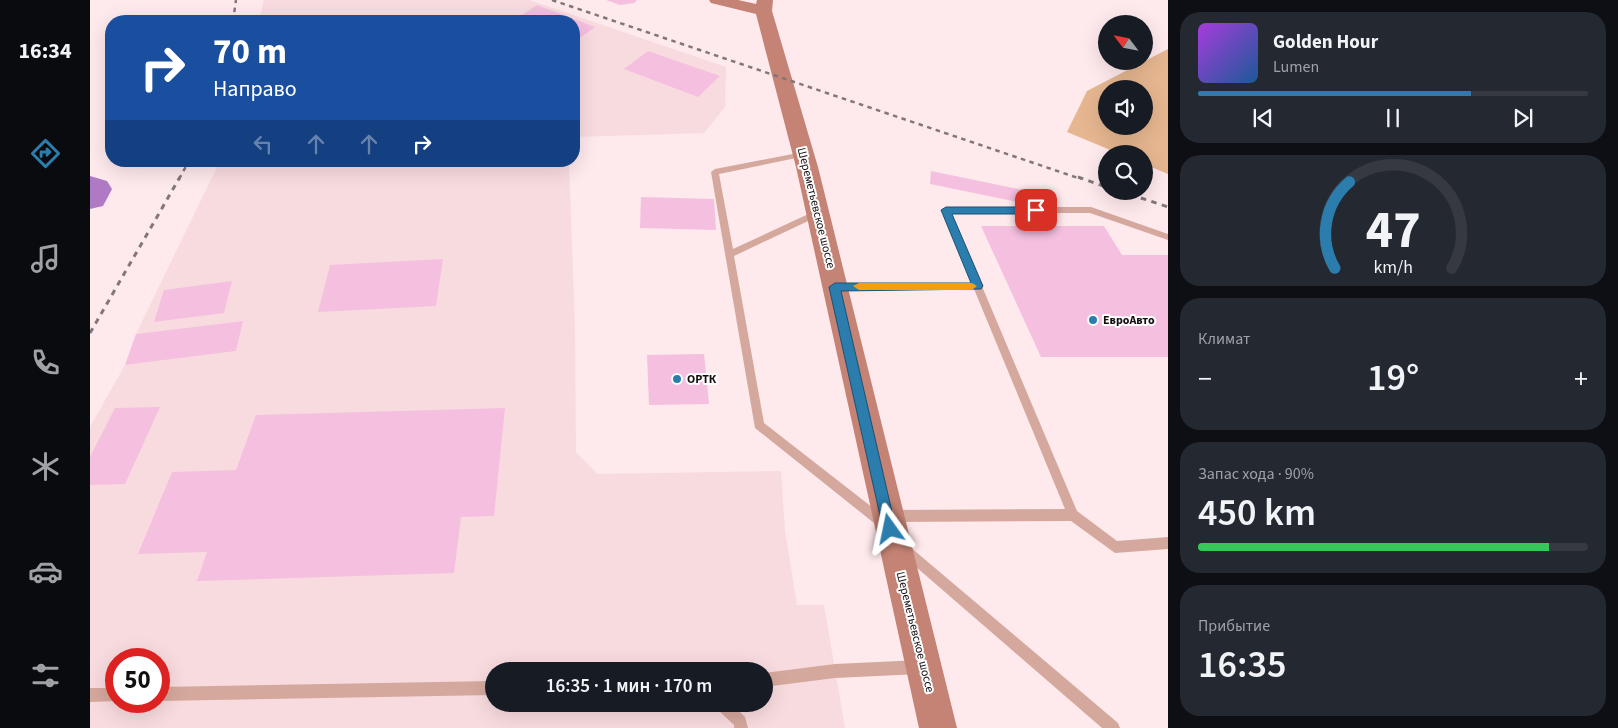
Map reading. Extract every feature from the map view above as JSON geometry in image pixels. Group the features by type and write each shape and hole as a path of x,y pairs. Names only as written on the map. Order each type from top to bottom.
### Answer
{"main road":[{"path":"717,0 764,5"},
{"name":"Шереметьевское шоссе","path":"764,5 818,213 889,528 938,728"}],"lane":[{"path":"803,154 715,172 731,254 759,425 889,528 1113,728"},
{"path":"1168,237 1091,210 946,210 1073,515 1115,547 1168,543"},
{"path":"731,254 818,213"},
{"path":"835,287 978,286"},
{"path":"889,528 1073,515"},
{"path":"773,679 836,671 923,667"},
{"path":"170,694 485,688"},
{"path":"90,695 105,695"},
{"path":"730,712 740,722 741,728"}],"shaded area":[{"path":"264,0 529,0 573,15 260,15"},
{"path":"580,17 726,67 725,107 704,133 580,137"},
{"path":"1168,49 1168,174 1153,168 1153,145 1098,145 1067,132 1087,91 1098,85 1098,135 1153,135 1153,80 1108,80 1128,70 1153,70 1153,57"},
{"path":"217,167 569,167 575,329 576,452 597,474 781,471 785,531 797,605 824,605 845,728 90,728 90,427 125,365 236,351 243,321 136,334"}],"building":[{"path":"606,0 637,0 634,3 620,5"},
{"path":"537,5 563,15 522,15"},
{"path":"580,21 595,27 580,38"},
{"path":"648,51 720,76 698,97 624,69"},
{"path":"931,171 1023,190 1023,203 930,184"},
{"path":"641,197 714,199 716,230 640,228"},
{"path":"981,226 1104,226 1122,255 1168,255 1168,357 1041,357"},
{"path":"443,259 436,306 318,312 330,265"},
{"path":"232,281 224,313 154,322 164,290"},
{"path":"243,321 236,351 125,365 136,334"},
{"name":"ОРТК","path":"704,354 709,404 649,405 647,355"},
{"path":"160,407 125,484 90,485 90,457 115,408"},
{"path":"505,408 494,516 461,517 454,573 197,581 207,552 138,554 172,472 236,470 256,415"}],"waterway":[{"path":"90,188 94,189 90,197"}],"railway":[{"path":"234,15 236,0"},
{"path":"552,0 1081,179"},
{"path":"179,179 186,167"},
{"path":"90,333 180,177"},
{"path":"1078,177 1098,184"},
{"path":"1147,200 1168,207"}],"slow traffic":[{"path":"859,286 972,286"}],"place":[{"name":"ЕвроАвто","path":"1093,320"},
{"name":"ОРТК","path":"677,379"}],"route":[{"path":"890,529 835,287 978,286 946,210 1036,210"}]}
